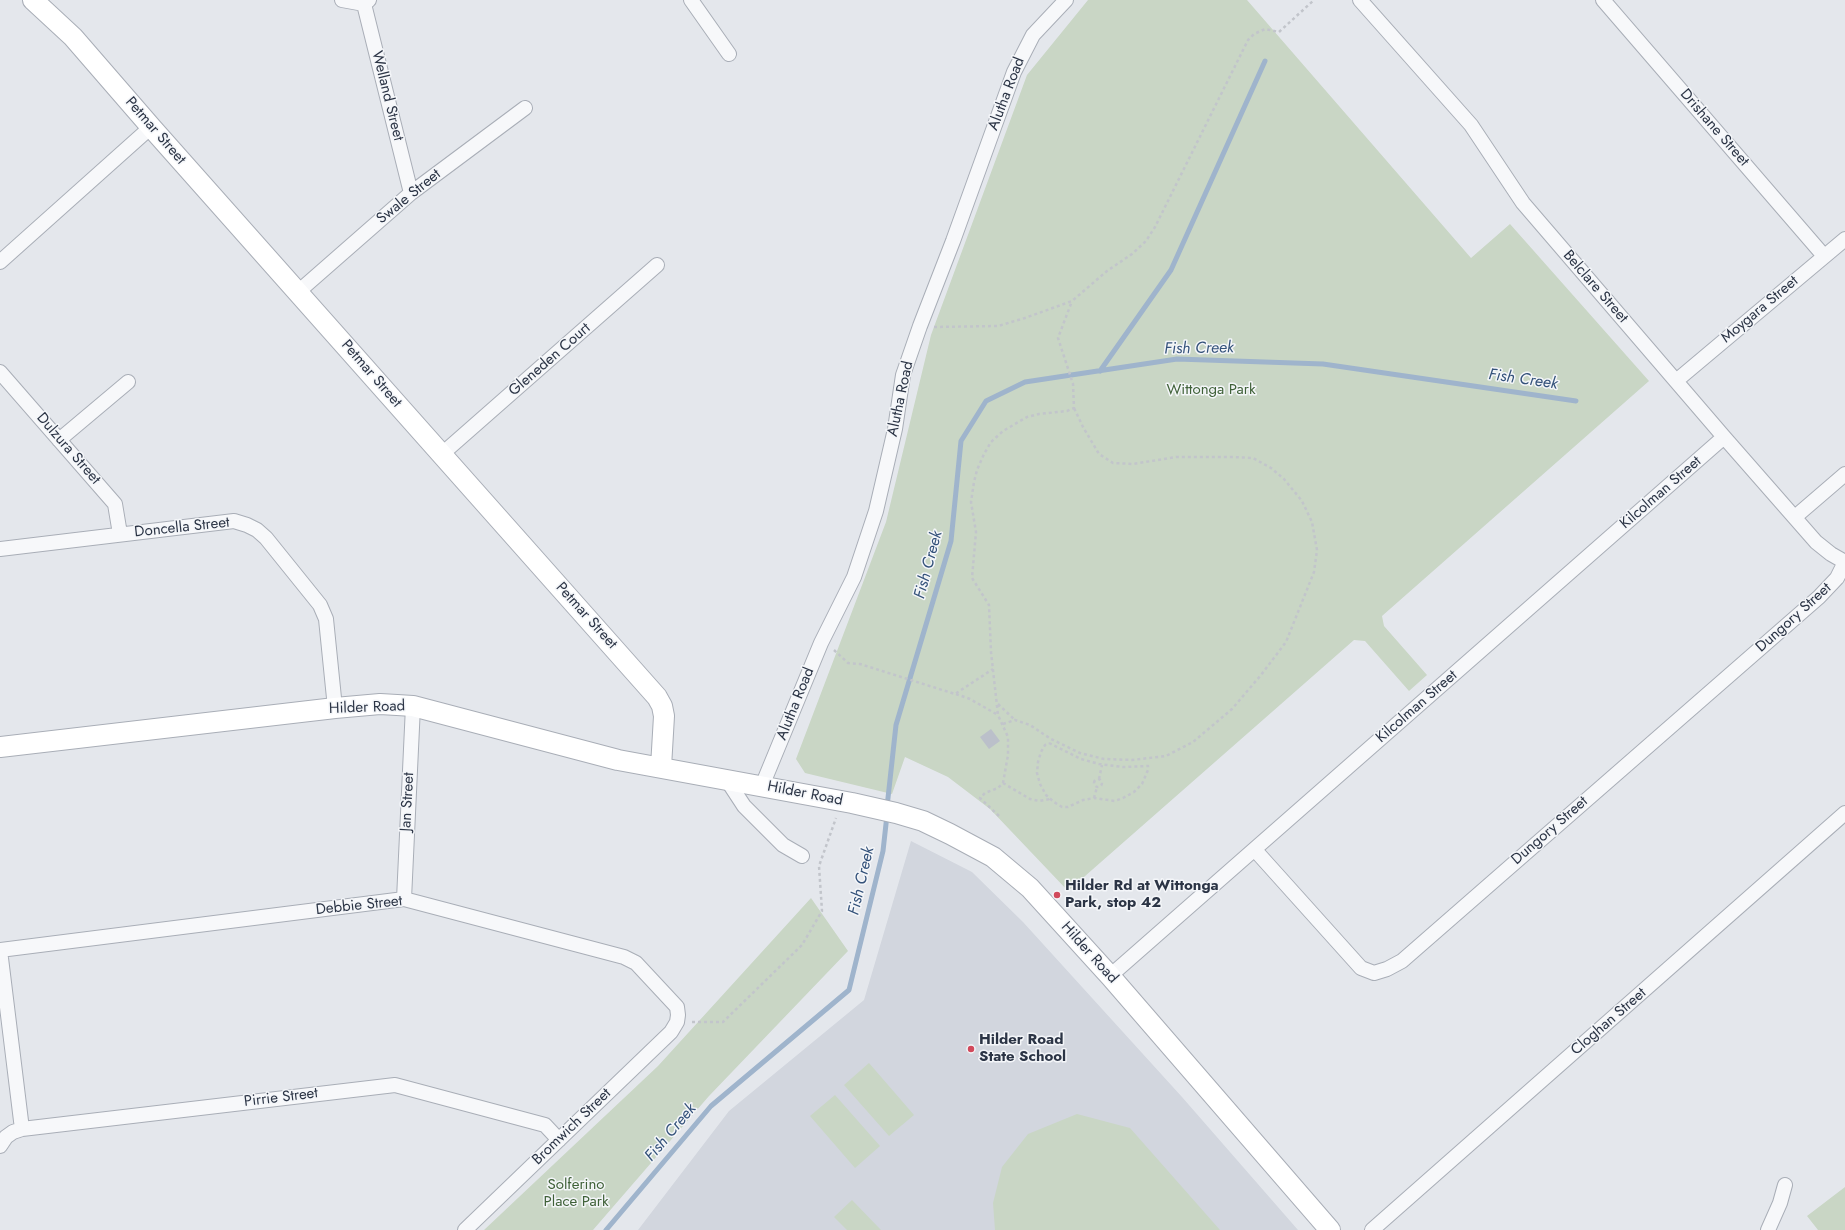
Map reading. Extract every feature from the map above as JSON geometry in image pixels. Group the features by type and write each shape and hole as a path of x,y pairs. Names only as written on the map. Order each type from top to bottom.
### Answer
{"street":[{"name":"Petmar Street","path":"33,0 73,37 151,127 657,696 662,706 664,716 661,767"},
{"path":"342,0 367,2"},
{"path":"691,0 729,54"},
{"name":"Alutha Road","path":"762,786 821,643 854,577 876,511 895,430 904,375 920,326 953,241 1016,66 1033,35 1066,0"},
{"name":"Belclare Street","path":"1360,0 1471,125 1523,203 1724,437 1816,542 1831,554 1845,562"},
{"name":"Drishane Street","path":"1603,0 1824,256"},
{"name":"Welland Street","path":"367,2 411,193"},
{"name":"Swale Street","path":"298,292 411,193 525,108"},
{"path":"0,261 151,127"},
{"name":"Moygara Street","path":"1676,381 1845,239"},
{"name":"Gleneden Court","path":"442,454 657,266"},
{"name":"Dulzura Street","path":"0,372 115,504 120,534"},
{"path":"59,440 128,382"},
{"name":"Kilcolman Street","path":"1110,976 1724,437"},
{"path":"1794,517 1845,474"},
{"name":"Doncella Street","path":"0,549 234,521 257,530 266,538 320,605 326,619 335,708"},
{"name":"Dungory Street","path":"1255,850 1361,968 1374,973 1387,970 1402,961 1819,597 1837,578 1845,562"},
{"name":"Hilder Road","path":"0,747 335,708 380,704 413,706 618,760 862,805 922,821 950,834 993,858 1030,888 1110,976 1330,1230"},
{"name":"Jan Street","path":"404,899 413,706"},
{"path":"727,780 744,806 783,845 802,856"},
{"name":"Cloghan Street","path":"1372,1230 1845,813"},
{"name":"Debbie Street","path":"0,950 404,899 624,957 636,963 645,971 677,1007 677,1022"},
{"path":"0,950 22,1129"},
{"name":"Bromwich Street","path":"465,1230 671,1032 677,1022"},
{"name":"Pirrie Street","path":"0,1146 6,1137 13,1132 22,1129 394,1085 545,1125 559,1140"},
{"path":"1768,1230 1780,1203 1785,1185"}],"path":[{"path":"920,326 942,328 998,326 1025,318 1072,301 1107,272 1132,254 1146,241 1155,228 1243,48 1254,34 1266,29 1279,32 1314,0"},
{"path":"997,703 1015,720 1030,725 1051,739 1080,753 1104,759 1132,760 1166,756 1193,742 1232,709 1261,675 1286,642 1314,572 1317,550 1312,522 1302,501 1284,479 1271,468 1253,458 1176,457 1133,464 1113,463 1099,454 1082,427 1074,408 1073,384 1058,338 1072,301"},
{"path":"999,816 980,798 985,792 998,788 1003,783 1008,755 1008,737 998,715 988,605 972,578 976,532 971,502 977,470 991,442 1003,431 1027,417 1038,414 1067,411 1074,408"},
{"path":"821,643 834,650 848,663 860,664 900,678 970,699 998,715"},
{"path":"955,694 993,668"},
{"path":"1003,724 1015,720"},
{"path":"1049,743 1081,759 1102,765 1148,766 1148,770 1142,784 1134,792 1115,801 1094,798 1083,800 1068,807 1062,807 1050,799 1040,784 1037,773 1038,762 1045,746 1049,743"},
{"path":"1094,798 1097,787 1100,787 1102,782 1099,779 1102,765"},
{"path":"1097,787 1094,782 1099,779"},
{"path":"1003,783 1030,799 1039,801 1050,799"},
{"path":"677,1022 723,1022 802,945 822,911 819,866 842,801"}],"shaded area":[{"name":"Hilder Road State School","path":"911,841 972,872 1023,922 1182,1097 1298,1230 638,1230 729,1111 864,1000"}],"green space":[{"name":"Wittonga Park","path":"1088,0 1247,0 1471,258 1510,224 1649,381 1382,616 1384,626 1427,675 1409,691 1365,641 1354,640 1068,891 990,809 948,777 905,757 892,794 805,773 796,759 886,522 931,335 1027,75"},
{"name":"Solferino Place Park","path":"811,898 848,951 709,1096 593,1230 484,1230 658,1066"},
{"path":"869,1063 914,1115 889,1136 844,1085"},
{"path":"835,1095 880,1146 855,1168 810,1116"},
{"path":"1077,1114 1130,1128 1220,1230 995,1230 993,1203 1002,1167 1028,1134"},
{"path":"1845,1187 1845,1230 1818,1230 1807,1216"},
{"path":"852,1200 881,1230 847,1230 834,1217"}],"building":[{"path":"991,729 1000,741 989,749 980,737"}],"waterway":[{"path":"1100,371 1171,270 1265,61"},
{"name":"Fish Creek","path":"887,807 896,725 951,541 961,441 986,401 1025,382 1177,359 1323,364 1576,401"},
{"name":"Fish Creek","path":"606,1230 711,1106 849,990 883,851 887,815"}],"place":[{"name":"Hilder Rd at Wittonga Park, stop 42","path":"1057,895"},
{"name":"Hilder Road State School","path":"971,1049"}]}
